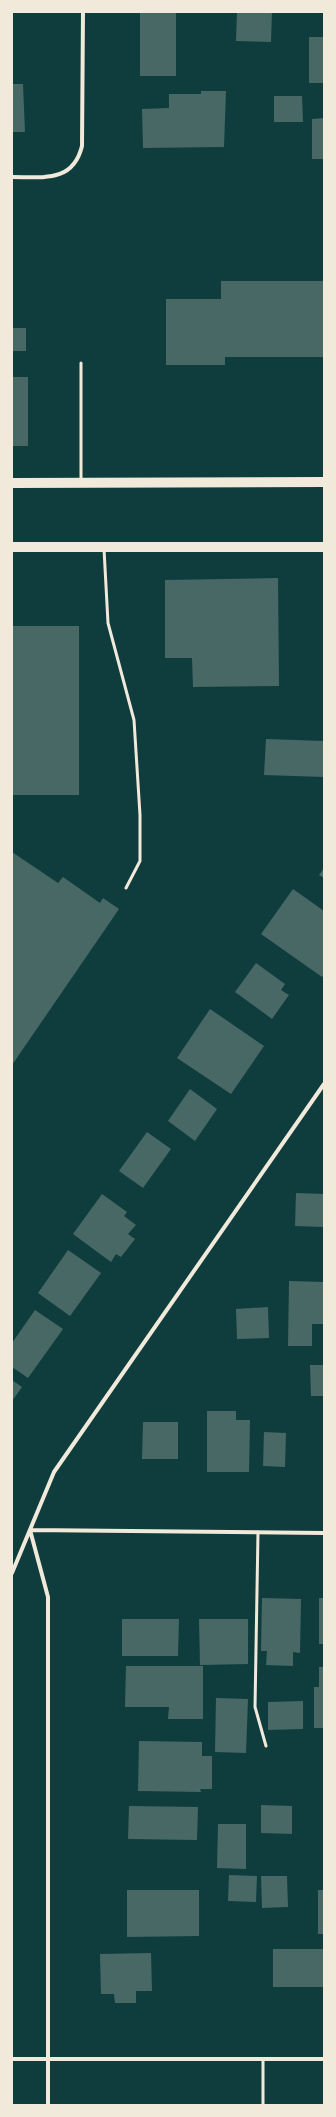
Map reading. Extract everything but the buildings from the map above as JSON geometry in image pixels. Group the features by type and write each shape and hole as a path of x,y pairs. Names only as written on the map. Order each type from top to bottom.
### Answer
{"main road":[{"path":"12,483 324,482"},
{"path":"12,547 324,547"}],"street":[{"path":"12,177 50,177 65,173 75,165 82,146 83,12"},
{"path":"12,1574 54,1472 324,1084"},
{"path":"30,1530 324,1533"},
{"path":"30,1530 48,1597 48,2105"},
{"path":"12,2059 324,2059"}],"lane":[{"path":"81,363 81,483"},
{"path":"104,547 108,623 134,720 140,815 140,861 126,888"},
{"path":"258,1532 254,1707 266,1746"},
{"path":"263,2059 263,2105"}]}
